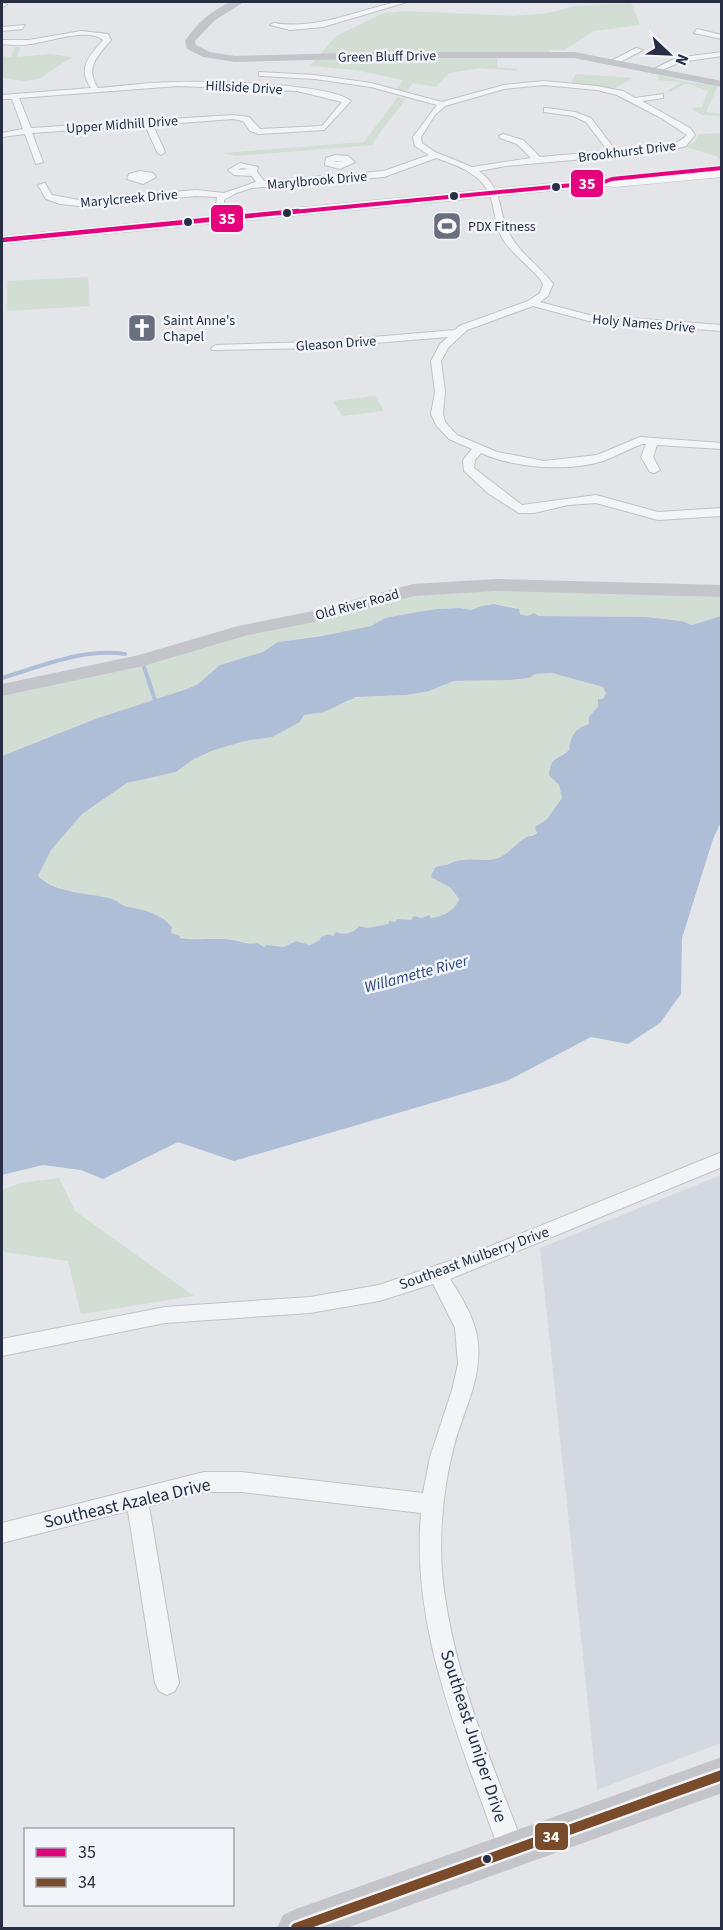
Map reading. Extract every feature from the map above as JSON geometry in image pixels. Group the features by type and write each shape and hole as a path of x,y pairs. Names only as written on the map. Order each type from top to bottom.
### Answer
{"main road":[{"path":"604,182 612,179 722,168"},
{"path":"2,240 604,182 615,183 722,173"}],"street":[{"name":"Green Bluff Drive","path":"238,2 223,9 202,26 190,41 191,47 204,55 235,59 547,54 615,61 722,84"},
{"path":"274,25 290,28 313,27 404,2"},
{"path":"2,29 22,27"},
{"path":"697,31 722,37"},
{"path":"2,42 35,43 78,33 105,36 107,40 86,68 86,76 96,90"},
{"path":"615,61 639,50"},
{"path":"654,71 679,60 722,54"},
{"path":"262,74 315,77 371,85 442,104"},
{"name":"Brookhurst Drive","path":"442,104 504,87 530,83 597,88 636,100 687,130 690,136 683,144 670,148 538,160 473,170"},
{"name":"Hillside Drive","path":"2,98 165,84 302,90 340,97 347,101 329,124 320,129 259,132 253,129 243,117"},
{"path":"636,100 660,96"},
{"path":"15,97 39,162"},
{"path":"442,104 432,114 416,140 420,147 473,170 486,181 499,205 499,223 506,237 520,254 541,273 548,284 545,294 532,303 455,333 436,361 440,392 437,414 440,423 453,437 477,449 517,460 556,463 600,458 640,440 722,446"},
{"path":"547,110 566,112 593,124 602,140 614,153"},
{"name":"Upper Midhill Drive","path":"2,135 147,122 243,117"},
{"path":"147,122 161,152"},
{"path":"503,136 520,142 538,160"},
{"name":"Marylbrook Drive","path":"223,195 262,185 391,173 436,155"},
{"path":"342,166 350,177"},
{"path":"250,173 255,174 262,185"},
{"path":"139,181 136,185 140,197"},
{"name":"Marylcreek Drive","path":"42,185 49,197 65,202 196,193 223,195"},
{"path":"223,195 220,198 220,206 229,218"},
{"name":"Holy Names Drive","path":"532,303 589,318 722,328"},
{"name":"Gleason Drive","path":"216,348 314,345 455,333"},
{"path":"652,442 647,457 654,471"},
{"path":"477,449 469,460 468,469 493,491 519,509 534,509 568,501 596,499 658,516 722,512"},
{"name":"Old River Road","path":"2,690 143,660 245,630 315,616 413,590 496,585 722,591"},
{"name":"Southeast Mulberry Drive","path":"2,1347 165,1315 310,1305 379,1293 438,1275 722,1159"},
{"name":"Southeast Juniper Drive","path":"438,1275 464,1325 468,1364 462,1393 442,1453 432,1504 431,1571 445,1653 454,1688 512,1850"},
{"name":"Southeast Azalea Drive","path":"2,1533 204,1482 241,1482 432,1504"},
{"path":"136,1499 166,1683"},
{"path":"296,1929 722,1775"}],"shaded area":[{"path":"631,3 640,25 594,31 564,50 549,50 549,55 497,57 497,67 517,69 516,71 480,68 449,73 436,87 413,83 405,93 396,91 403,80 355,70 310,66 336,36 384,13 403,11 513,16 549,13 575,6"},
{"path":"15,47 20,47 17,57 50,54 72,57 39,79 24,81 2,78 2,56 11,57"},
{"path":"576,74 633,78 615,88 571,83"},
{"path":"658,75 686,82 718,85 706,112 721,114 721,116 702,115 691,108 702,107 708,91 686,83 670,92 667,91 682,82 658,80"},
{"path":"398,97 406,99 375,139 373,145 236,156 223,153 364,142"},
{"path":"721,133 721,161 716,156 686,147 695,142 698,134"},
{"path":"88,277 90,306 7,311 7,281"},
{"path":"375,396 384,411 342,416 333,401"},
{"path":"454,589 721,593 721,616 692,625 682,621 646,617 527,616 520,614 515,607 494,604 471,610 437,609 385,618 371,626 278,642 263,652 220,665 198,684 187,689 98,718 2,756 2,695 50,686 145,662 334,610 391,598"},
{"path":"552,673 603,687 606,693 597,709 593,711 589,724 580,728 575,734 569,750 553,760 553,780 559,785 562,797 547,819 540,823 538,832 523,840 505,855 476,861 465,859 433,870 431,877 451,888 459,899 456,906 442,915 423,920 397,919 395,922 389,921 388,924 367,928 359,926 350,933 321,937 320,940 310,945 296,941 285,947 266,945 264,947 236,940 195,939 179,936 171,933 172,927 152,913 126,906 112,899 63,889 38,876 51,850 82,814 127,783 176,772 194,759 214,750 266,738 300,722 304,714 318,713 350,701 351,698 407,695 429,691 454,681 510,680 529,678 535,674"},
{"path":"721,1175 721,1743 597,1790 540,1248"},
{"path":"59,1178 75,1211 194,1296 81,1314 68,1261 4,1252 2,1246 2,1190 21,1183"}],"water":[{"name":"Willamette River","path":"494,604 519,609 520,614 527,616 534,613 538,616 646,617 682,621 692,625 721,616 721,822 713,839 682,938 681,994 660,1023 628,1044 591,1037 507,1081 234,1161 178,1142 103,1179 81,1170 43,1165 2,1175 2,756 98,718 187,689 198,684 220,665 263,652 278,642 371,626 385,618 412,613 437,609 471,610","holes":["552,673 603,687 606,693 603,699 598,699 598,706 589,717 589,724 577,731 572,737 569,750 551,764 549,775 559,785 562,798 547,819 535,827 537,833 525,838 508,853 495,859 462,860 435,868 431,877 451,888 459,899 452,910 440,916 431,918 429,915 422,918 414,916 411,920 397,919 395,922 389,921 388,924 367,928 359,926 349,933 336,932 333,936 329,934 321,937 320,940 310,945 296,941 284,947 266,945 264,947 257,943 231,940 180,938 171,933 172,927 168,923 153,913 126,906 112,899 63,889 45,882 38,876 51,850 82,814 127,783 176,772 194,759 214,750 245,741 272,737 300,722 304,715 324,712 356,697 407,695 429,691 454,681 510,680 529,678 535,674"]}],"waterway":[{"path":"2,678 78,656 125,654"},
{"path":"144,667 155,700"}],"transit line":[{"name":"35","path":"2,240 604,182 612,179 722,168"},
{"name":"34","path":"296,1928 722,1775"}],"place":[{"name":"PDX Fitness","path":"447,226"},
{"name":"Saint Anne's Chapel","path":"142,328"}]}
